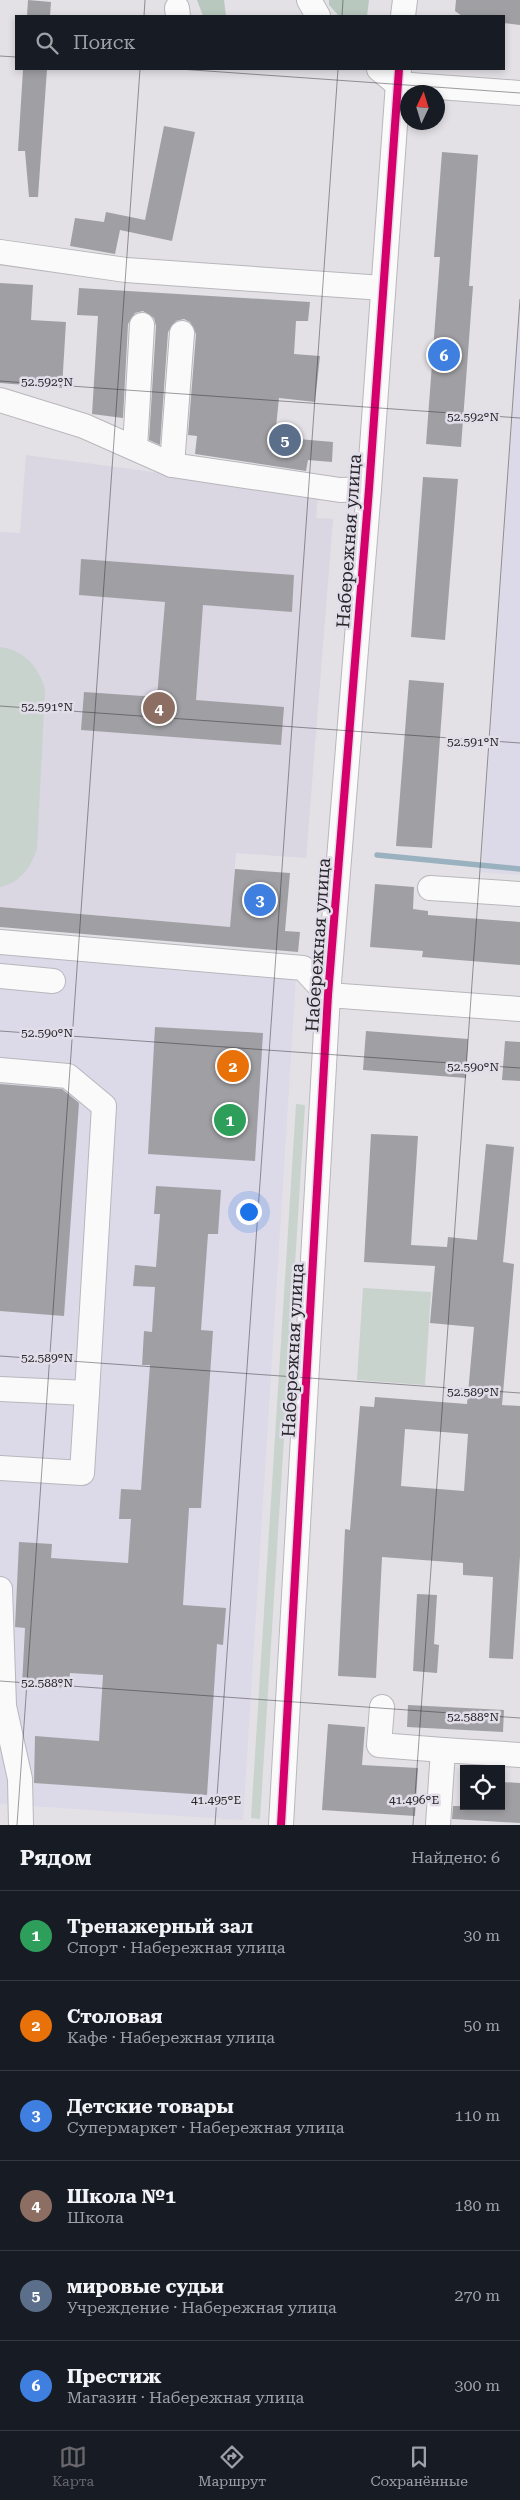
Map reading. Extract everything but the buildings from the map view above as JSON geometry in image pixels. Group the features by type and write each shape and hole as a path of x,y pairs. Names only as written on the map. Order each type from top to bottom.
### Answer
{"street":[{"path":"308,0 317,15"},
{"path":"403,15 405,0"},
{"path":"382,70 398,76 520,93"},
{"name":"Набережная улица","path":"281,1825 328,995 369,489 398,76"},
{"path":"0,252 126,270 383,288"},
{"path":"135,448 142,325"},
{"path":"172,465 182,333"},
{"path":"0,400 84,426 172,465 340,490 369,489"},
{"path":"430,888 520,894"},
{"path":"0,942 303,968 328,995 520,1009"},
{"path":"0,976 53,981"},
{"path":"0,1070 68,1076 104,1106 82,1473 0,1468"},
{"path":"0,1389 87,1393"},
{"path":"0,1589 2,1706 20,1779 20,1825"},
{"path":"382,1707 379,1745 520,1755"},
{"path":"438,1825 443,1750"}],"shaded area":[{"path":"197,0 224,0 226,15 203,15"},
{"path":"329,0 369,0 367,15 338,15 329,5"},
{"path":"520,310 520,875 481,872"},
{"path":"26,455 318,494 316,518 333,519 306,858 236,853 230,927 0,907 0,532 20,533"},
{"path":"0,647 16,652 29,660 42,680 45,689 37,849 24,873 14,882 0,887"},
{"path":"0,954 296,976 243,1820 0,1804"},
{"path":"296,1104 305,1105 260,1819 251,1818"},
{"path":"363,1288 431,1292 425,1385 357,1380"}],"waterway":[{"path":"377,855 520,869"}],"cycle path":[{"path":"281,1825 328,995 369,489 399,70"}],"place":[{"name":"Престиж","path":"444,355"},
{"name":"мировые судьи","path":"285,440"},
{"name":"Школа №1","path":"159,708"},
{"name":"Детские товары","path":"260,900"},
{"name":"Столовая","path":"233,1066"},
{"name":"Тренажерный зал","path":"230,1120"}]}
